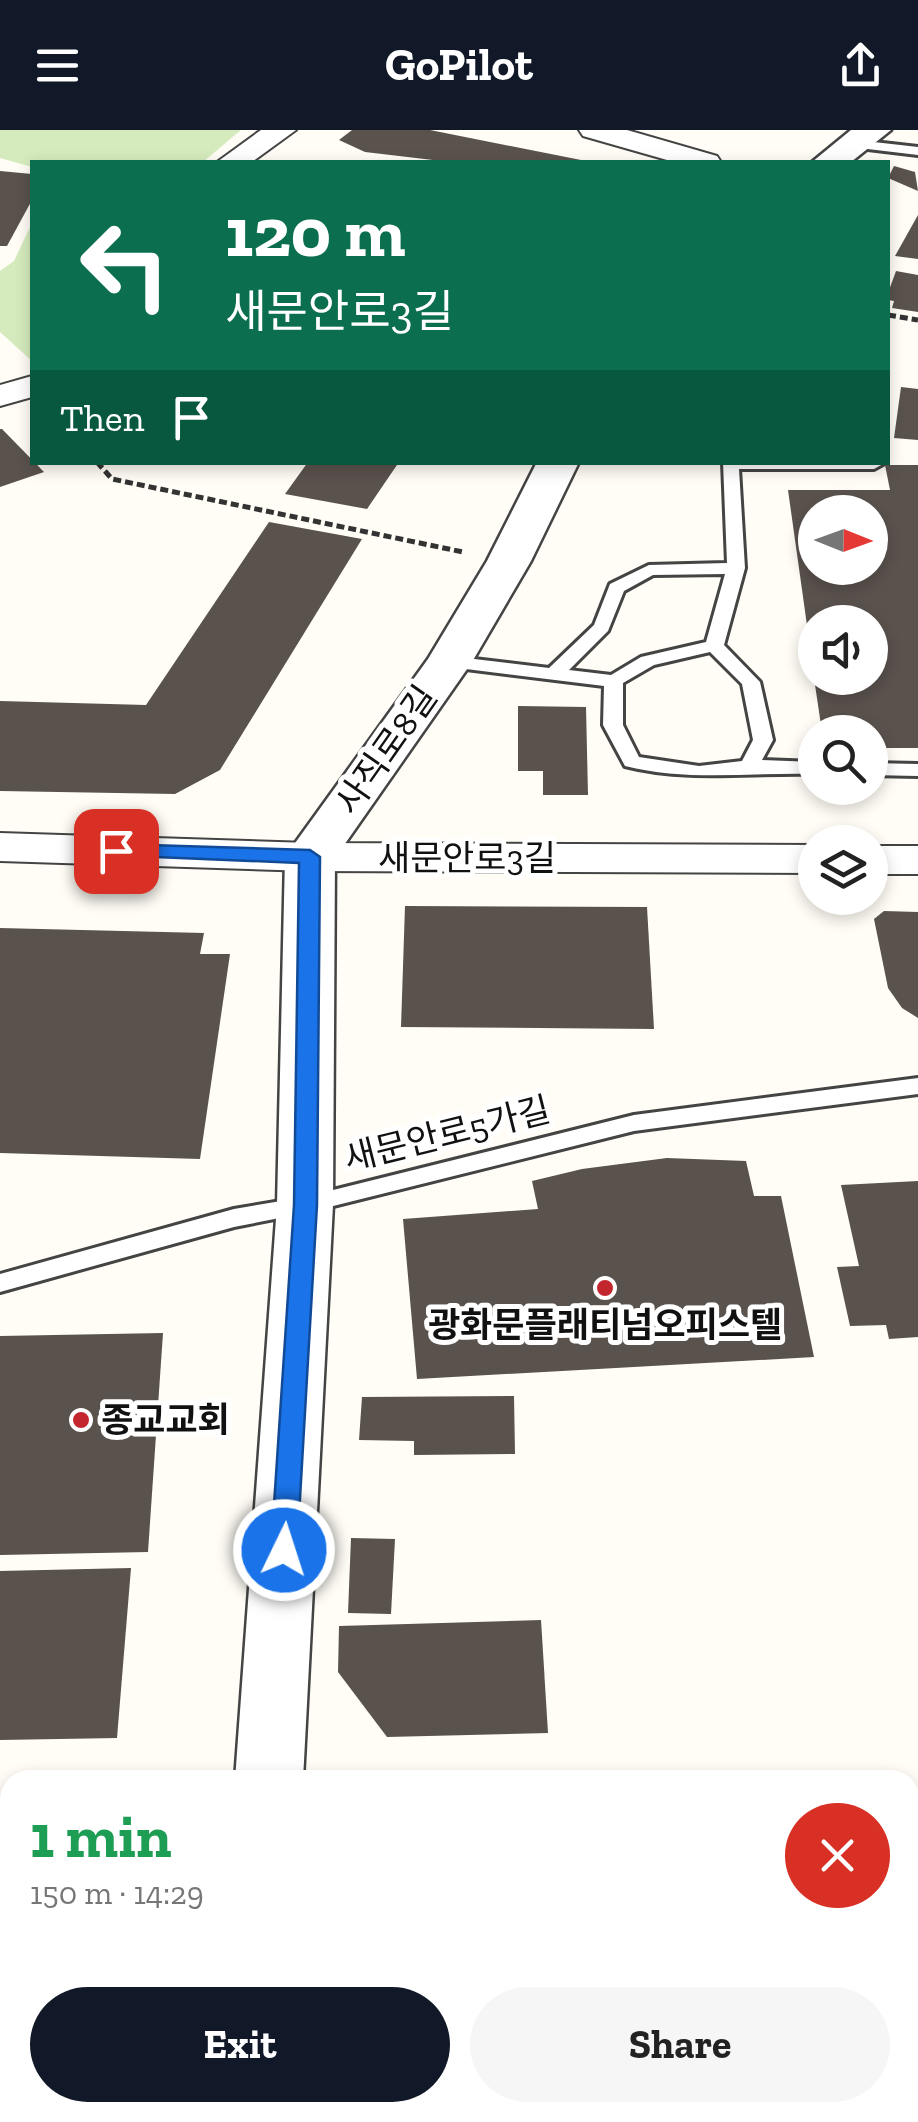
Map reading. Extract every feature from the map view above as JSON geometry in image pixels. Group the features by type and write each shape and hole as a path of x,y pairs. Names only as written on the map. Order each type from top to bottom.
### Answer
{"street":[{"path":"235,160 281,130"},
{"path":"594,130 699,160"},
{"path":"0,396 30,387"},
{"name":"사직로8길","path":"310,857 448,662 509,561 557,465"},
{"name":"새문안로3길","path":"0,847 310,857 798,860"},
{"path":"271,1770 306,1205 310,857"},
{"path":"888,860 918,860"}],"lane":[{"path":"853,146 918,151"},
{"path":"714,646 736,568 730,465"},
{"path":"555,673 602,627 616,588 649,570 736,568"},
{"path":"448,662 614,681 648,661 714,646"},
{"path":"714,646 751,682 763,740 748,766"},
{"path":"614,681 613,725 632,762 699,772 748,766 798,767"},
{"path":"888,769 918,770"},
{"name":"새문안로5가길","path":"0,1283 234,1218 306,1205 634,1123 918,1086"}],"path":[{"path":"890,316 918,320"},
{"path":"100,465 112,478 130,483 509,561"}],"green space":[{"path":"0,130 241,130 205,160 30,160 30,166 0,158"},
{"path":"30,227 30,359 0,332 0,271 14,261"}],"building":[{"path":"352,130 430,130 581,160 433,160 365,152 339,140"},
{"path":"894,166 915,172 918,191 890,179"},
{"path":"0,171 30,174 30,204 7,246 0,246"},
{"path":"918,215 918,259 895,256"},
{"path":"896,271 918,275 918,312 892,308 890,288"},
{"path":"901,387 918,389 918,440 894,438"},
{"path":"2,429 30,458 30,465 37,465 44,472 0,487"},
{"path":"306,465 397,465 367,509 285,494"},
{"path":"885,465 918,465 918,748 888,748 888,715 819,715 817,695 888,695 888,605 804,605 801,585 888,585 888,495 798,495 798,561 788,490 890,490"},
{"path":"269,522 362,539 220,770 175,794 0,791 0,701 146,705"},
{"path":"518,706 586,707 588,795 543,795 543,771 518,771"},
{"path":"405,906 647,907 654,1029 401,1027"},
{"path":"888,911 918,912 918,1018 902,1008 888,988 874,919 888,915"},
{"path":"0,928 204,933 200,954 230,954 200,1159 0,1153"},
{"name":"광화문플래티넘오피스텔","path":"667,1158 746,1161 754,1196 781,1196 814,1357 417,1379 403,1219 538,1209 532,1181 582,1169"},
{"path":"918,1181 918,1337 889,1339 886,1325 850,1326 837,1267 859,1266 841,1185"},
{"path":"163,1333 148,1552 0,1555 0,1336"},
{"path":"514,1396 515,1454 414,1455 414,1441 359,1440 362,1397"},
{"path":"351,1538 395,1539 391,1614 348,1613"},
{"path":"131,1568 117,1738 0,1740 0,1571"},
{"path":"541,1620 548,1733 387,1737 338,1672 339,1626"}],"place":[{"name":"광화문플래티넘오피스텔","path":"605,1288"},
{"name":"종교교회","path":"81,1420"}],"route":[{"path":"116,851 310,857 306,1205 284,1550"}]}
